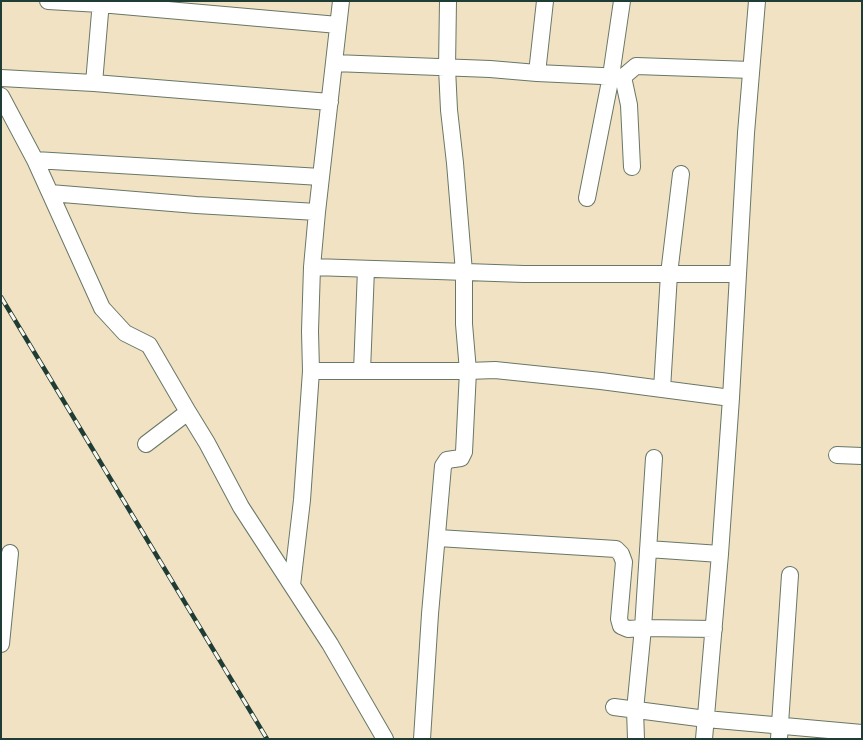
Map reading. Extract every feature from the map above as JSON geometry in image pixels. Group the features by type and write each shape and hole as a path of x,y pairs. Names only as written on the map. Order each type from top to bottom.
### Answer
{"street":[{"path":"48,1 101,3 338,26"},
{"path":"292,585 302,500 311,371 310,331 312,267 341,1"},
{"path":"422,739 430,614 438,538 443,466 447,460 461,458 464,452 468,371 464,324 464,272 449,110 447,68 448,1"},
{"path":"537,73 545,1"},
{"path":"587,198 617,77 622,1"},
{"path":"704,739 720,554 731,398 746,133 757,1"},
{"path":"94,84 101,3"},
{"path":"334,63 490,69 617,77 636,66 751,70"},
{"path":"617,77 629,104 632,167"},
{"path":"1,78 330,102"},
{"path":"1,96 35,160 102,308 125,333 149,345 207,443 240,507 330,644 385,739"},
{"path":"35,160 321,177"},
{"path":"662,389 669,274 681,174"},
{"path":"50,194 317,212"},
{"path":"312,267 524,274 738,274"},
{"path":"362,371 366,269"},
{"path":"311,371 495,370 601,381 731,398"},
{"path":"146,444 188,412"},
{"path":"837,455 862,456"},
{"path":"636,739 635,710 643,628 654,458"},
{"path":"438,538 616,549 622,554 624,562 619,619 621,626 628,629 714,629"},
{"path":"648,549 720,554"},
{"path":"1,644 2,620 10,553"},
{"path":"780,732 790,575"},
{"path":"614,707 706,719 780,732 862,733"}],"railway":[{"path":"1,297 267,739"}]}
